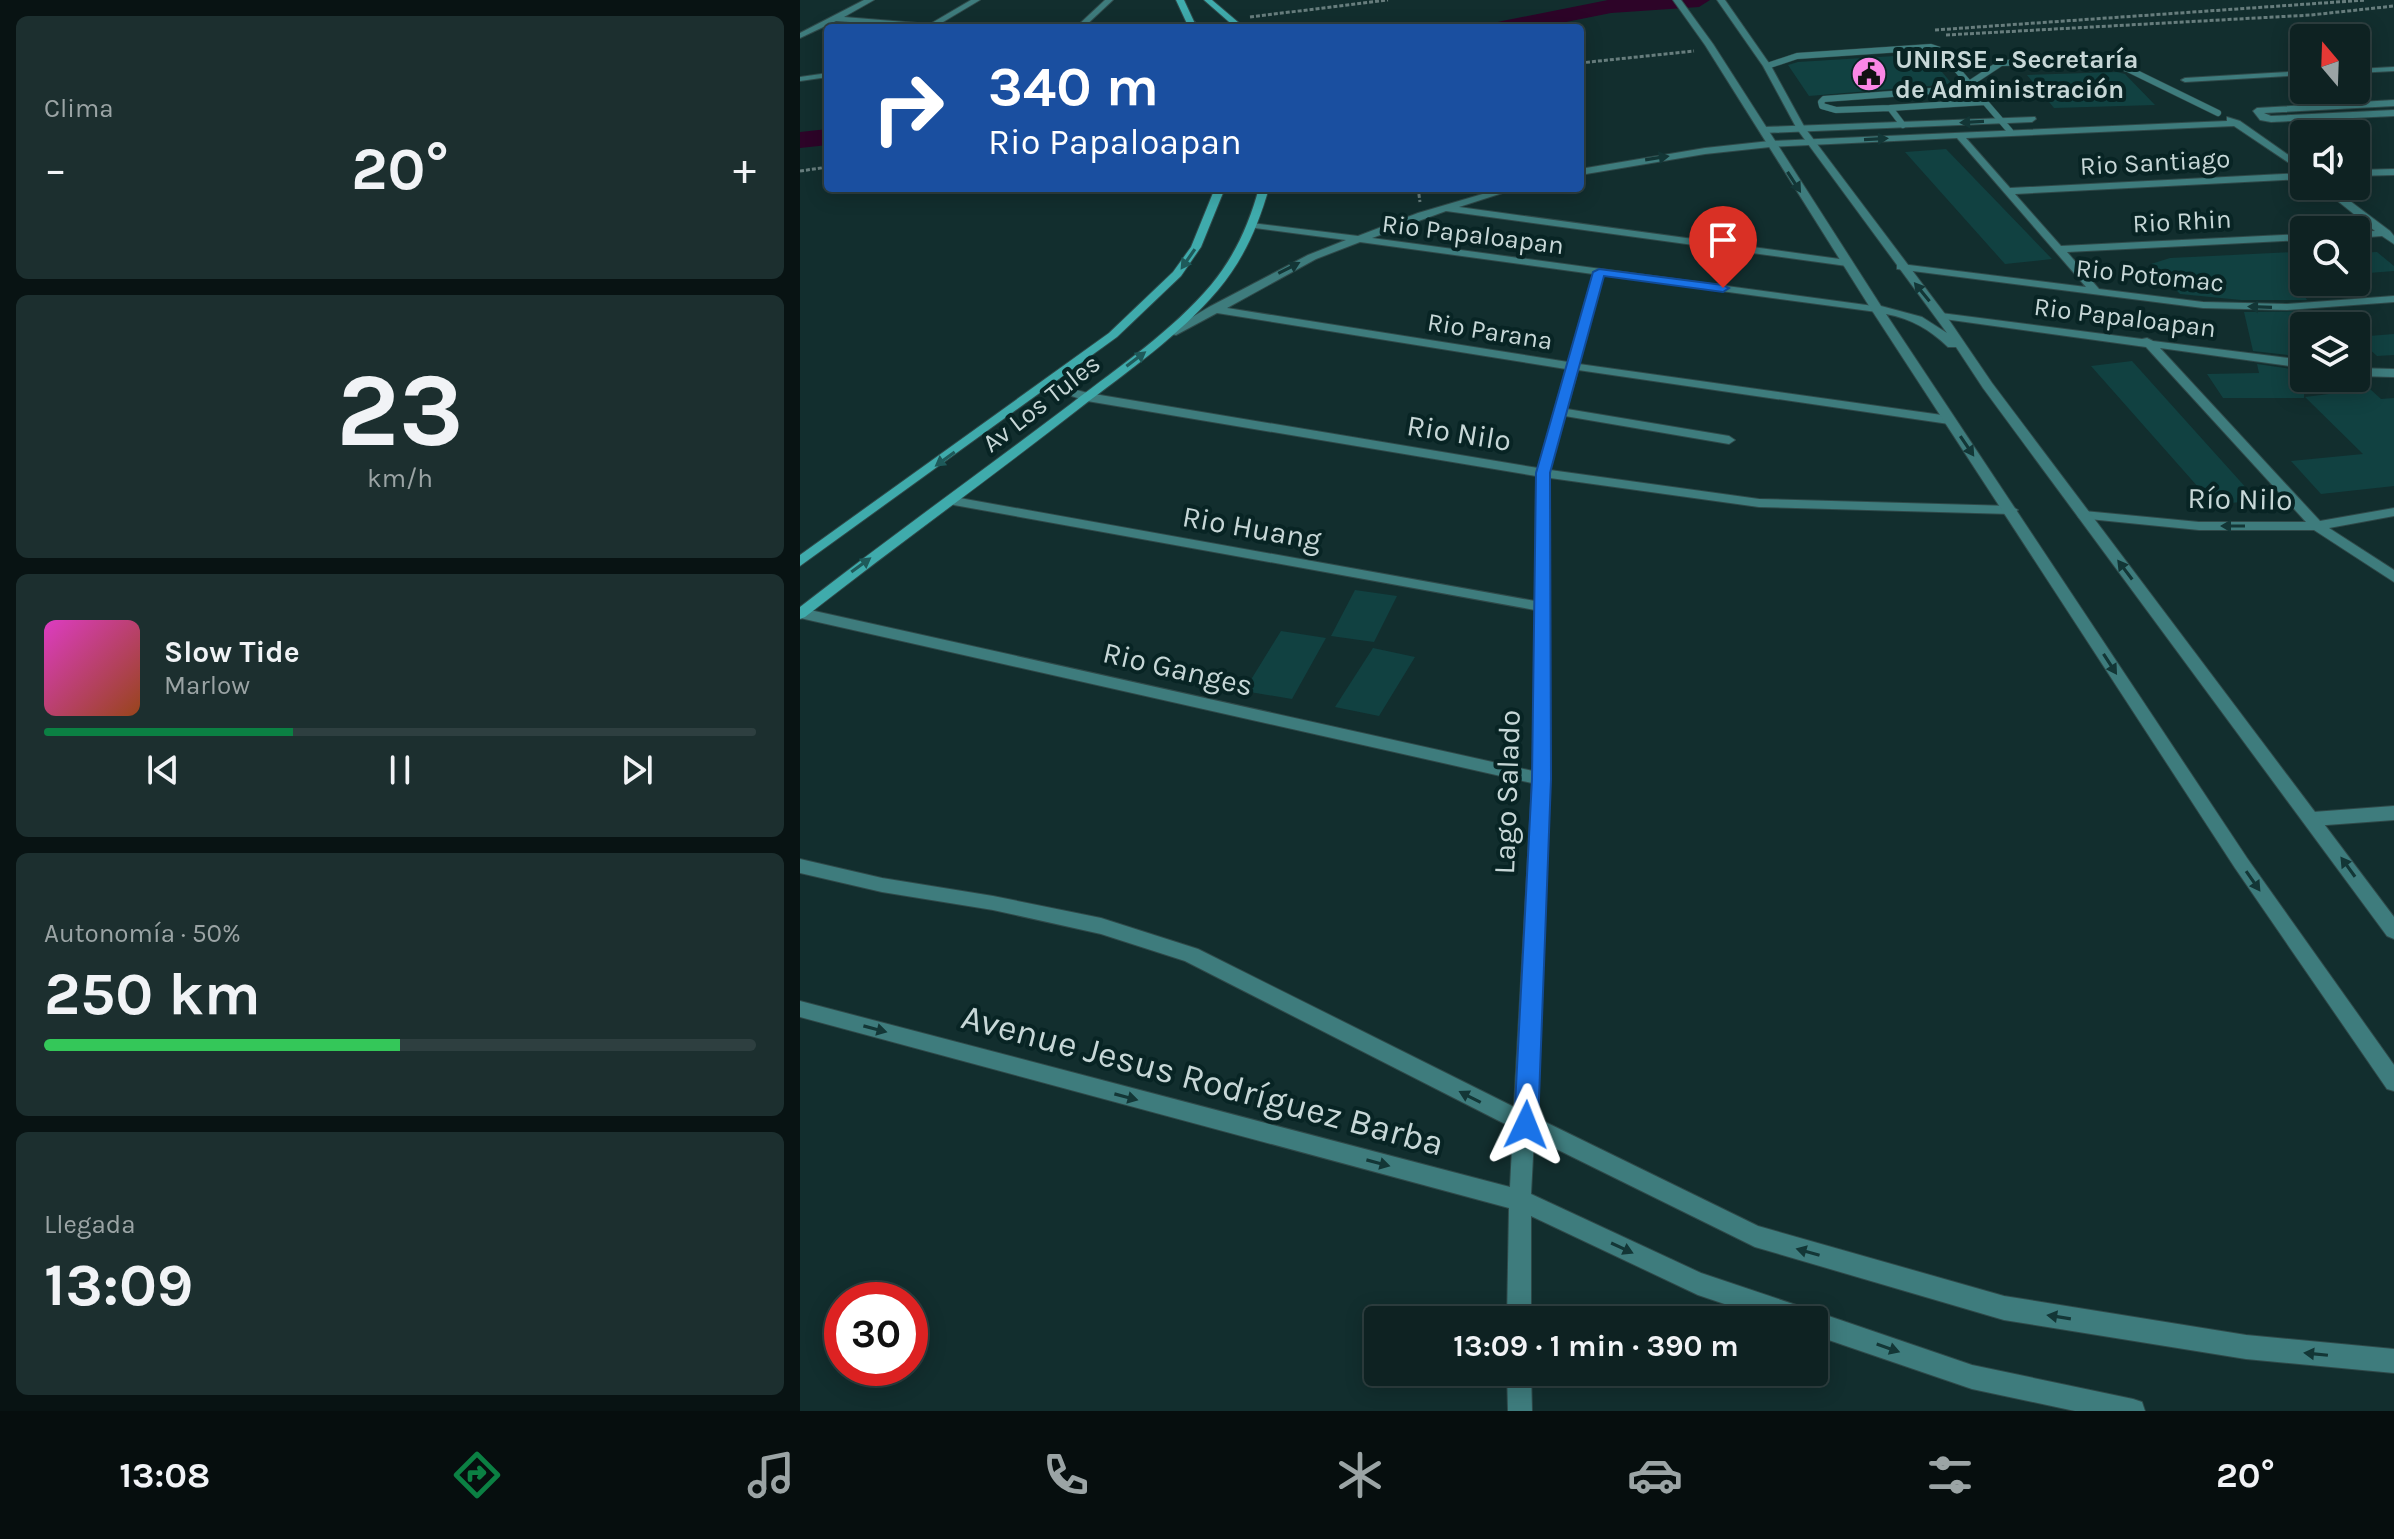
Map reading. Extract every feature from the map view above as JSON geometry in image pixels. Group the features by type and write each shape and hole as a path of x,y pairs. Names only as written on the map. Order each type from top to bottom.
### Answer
{"main road":[{"path":"1180,0 1191,24"},
{"path":"1208,0 1238,24"},
{"name":"Av Los Tules","path":"800,562 1113,335 1177,274 1196,247 1218,192"},
{"name":"Av Los Tules","path":"801,614 856,568 954,501 1172,333 1219,279 1255,225 1263,192"}],"street":[{"path":"800,36 870,0"},
{"path":"935,24 976,0"},
{"path":"1083,24 1109,0"},
{"path":"1677,0 1711,47 1847,263 2241,863 2394,1082"},
{"path":"1721,0 1767,66 1810,142 2394,931"},
{"path":"833,18 898,24"},
{"path":"2370,70 2394,69"},
{"path":"2185,80 2290,74"},
{"path":"800,79 824,76"},
{"path":"2394,103 2258,109 2257,113 2271,119 2394,113"},
{"path":"2191,114 2218,113 2237,123 2290,163"},
{"path":"2131,116 2139,125"},
{"path":"1584,171 1801,129 2044,119"},
{"path":"1766,137 1810,142 2237,123"},
{"path":"1958,134 2062,249 2096,292"},
{"path":"2370,173 2394,172"},
{"name":"Rio Santiago","path":"2008,191 2290,174"},
{"path":"1172,333 1312,257 1351,240 1499,192"},
{"path":"2343,200 2389,233 2394,241"},
{"path":"1445,208 1847,263"},
{"name":"Rio Papaloapan","path":"1255,225 1912,315 1929,322 1987,385"},
{"name":"Rio Rhin","path":"2062,249 2290,238"},
{"name":"Rio Potomac","path":"1901,267 2203,305 2287,307 2394,299"},
{"name":"Lago Salado","path":"1519,1306 1520,1200 1541,779 1543,473 1599,272"},
{"name":"Rio Parana","path":"1213,309 1572,366 1949,420"},
{"name":"Rio Papaloapan","path":"1941,316 2290,362"},
{"path":"2147,341 2317,526 2394,577"},
{"path":"2370,372 2394,373"},
{"name":"Rio Nilo","path":"1046,386 1087,397 1543,473 1759,503 2011,510"},
{"path":"1560,411 1729,440"},
{"name":"Rio Huang","path":"954,501 1542,607"},
{"name":"Río Nilo","path":"2084,515 2199,526 2317,526 2394,512"},
{"name":"Rio Ganges","path":"801,614 1541,779"},
{"path":"2313,819 2394,813"},
{"name":"Avenue Jesus Rodríguez Barba","path":"800,866 882,885 993,903 1101,926 1191,955 1526,1125 1755,1236 2004,1308 2246,1347 2394,1361"},
{"name":"Avenue Jesus Rodríguez Barba","path":"800,1009 1520,1200 1698,1283 1765,1306"},
{"path":"1828,1328 1972,1377 2133,1411"},
{"path":"1519,1386 1520,1411"}],"lane":[{"path":"1767,66 1797,56 1931,47 1940,50 2010,131"},
{"path":"1985,102 1836,110 1822,106 1821,102 1824,99 1971,86 2001,63 2100,61 2128,69 2218,113"},
{"path":"1890,108 1903,125"}],"path":[{"path":"1238,24 1388,0"},
{"path":"1935,30 2366,0"},
{"path":"1933,36 2311,15 2394,6"},
{"path":"1584,63 1711,47"},
{"path":"800,171 824,168"}],"building":[{"name":"UNIRSE - Secretaría de Administración","path":"1927,54 1952,84 1809,96 1788,65 1798,62"},
{"path":"2125,74 2155,105 2054,108 2027,75"},
{"path":"1946,149 2052,259 2005,264 1905,152"},
{"path":"2290,252 2290,296 2304,296 2307,300 2241,300 2180,294 2151,264 2170,258"},
{"path":"2370,252 2377,252 2394,266 2394,271 2370,273"},
{"path":"2316,311 2317,312 2290,312 2290,355 2253,351 2244,312"},
{"path":"2394,334 2394,355 2377,356 2370,350 2370,336"},
{"path":"2132,361 2257,500 2214,505 2091,366"},
{"path":"2257,364 2290,369 2290,392 2304,392 2304,398 2223,398 2207,374 2259,373"},
{"path":"2370,389 2381,399 2394,398 2394,486 2321,494 2291,461 2363,454 2305,397 2370,392"},
{"path":"1355,590 1397,596 1374,642 1331,636"},
{"path":"1281,631 1326,638 1292,699 1244,691"},
{"path":"1373,648 1415,657 1379,716 1335,707"}],"waterway":[{"path":"1522,24 1611,6 1699,0"},
{"path":"800,140 824,137"}],"place":[{"name":"UNIRSE - Secretaría de Administración","path":"1869,74"}],"route":[{"path":"1526,1125 1541,779 1543,473 1599,272 1723,288"}]}
